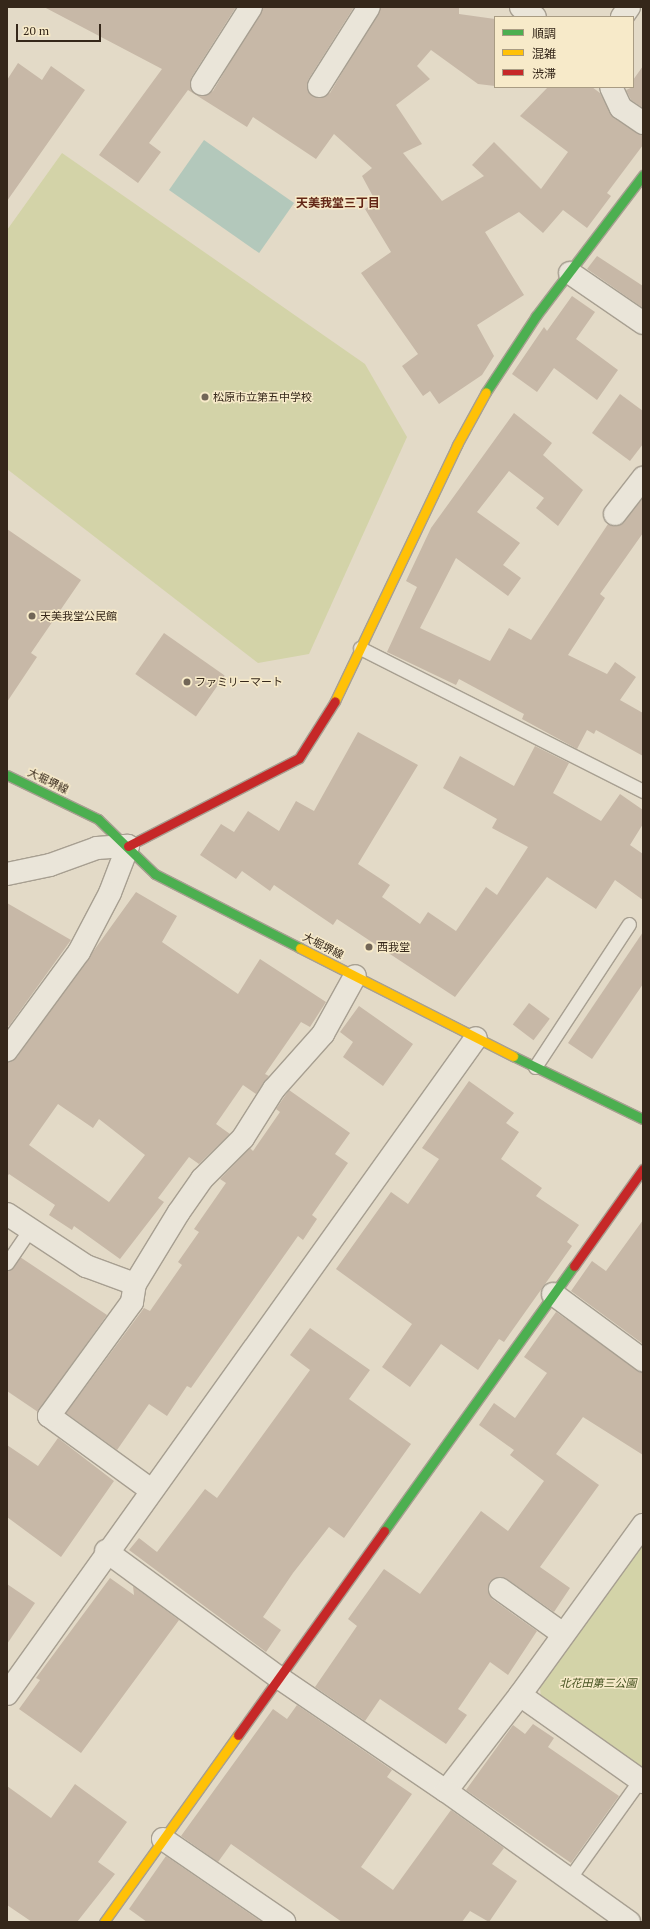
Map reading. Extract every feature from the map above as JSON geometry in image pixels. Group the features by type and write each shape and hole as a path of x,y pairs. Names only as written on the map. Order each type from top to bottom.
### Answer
{"street":[{"path":"202,84 251,7"},
{"path":"319,86 369,7"},
{"path":"521,7 534,16"},
{"path":"623,16 629,7"},
{"path":"611,88 621,108 643,123"},
{"path":"7,874 50,865 97,848 128,846 299,758 325,722 456,445 486,392 536,316 643,175"},
{"path":"570,273 643,324"},
{"path":"615,514 643,478"},
{"name":"大堀堺線","path":"7,775 98,819 128,846 154,874 476,1038 643,1119"},
{"path":"7,1050 79,952 110,893 128,846"},
{"path":"151,1490 49,1416 132,1302 135,1284 202,1179 243,1138 274,1089 323,1034 356,976"},
{"path":"7,1694 106,1551 476,1038"},
{"path":"104,1922 643,1169"},
{"path":"7,1214 86,1266 135,1284"},
{"path":"553,1294 643,1360"},
{"path":"446,1791 520,1695 643,1525"},
{"path":"106,1551 278,1677 446,1791 629,1922"},
{"path":"500,1589 564,1634"},
{"path":"520,1695 642,1781"},
{"path":"163,1839 284,1922"}],"lane":[{"path":"360,648 643,791"},
{"path":"535,1067 629,924"},
{"path":"7,1264 30,1229"},
{"path":"569,1879 642,1781"}],"green space":[{"name":"松原市立第五中学校","path":"62,153 365,364 407,437 309,654 258,663 7,469 7,230"},
{"name":"北花田第三公園","path":"643,1542 643,1770 541,1699 540,1687"}],"shaded area":[{"path":"204,140 294,203 259,253 169,190"}],"building":[{"path":"44,7 236,7 191,78 191,90 202,96 213,91 263,7 354,7 308,80 308,91 318,98 330,93 381,7 459,7 459,14 494,19 494,86 478,84 431,50 417,66 430,79 396,105 422,144 403,153 442,201 484,176 472,165 494,142 541,189 568,152 520,116 547,88 593,88 600,93 614,118 643,135 643,145 607,193 611,196 587,228 563,210 543,233 519,212 485,232 524,295 477,325 494,356 482,375 439,404 430,391 423,396 402,366 418,354 361,273 391,252 365,209 376,202 362,176 372,168 334,134 316,159 253,117 247,127 188,90 149,143 161,152 138,183 99,155 162,69"},
{"path":"18,63 42,80 51,66 85,90 7,201 7,80"},
{"path":"643,66 643,108 631,100 626,90 634,88 634,79"},
{"path":"597,256 643,286 643,308 587,269"},
{"path":"572,296 595,312 576,339 618,370 597,400 554,368 537,392 512,374 544,327 547,331"},
{"path":"620,394 643,411 643,444 630,461 592,433"},
{"path":"514,413 552,443 543,455 583,490 558,526 536,508 544,498 509,471 477,512 520,543 503,565 521,578 508,596 456,558 420,628 490,661 509,628 531,640 608,524 620,525 643,498 643,533 600,594 605,598 568,655 607,674 615,662 636,677 620,700 643,713 643,756 596,730 594,734 587,730 577,749 522,719 524,714 459,679 456,685 387,652 417,587 406,581 431,528"},
{"name":"天美我堂公民館","path":"7,529 81,580 31,653 37,657 7,702"},
{"path":"164,633 225,675 196,716 135,674"},
{"path":"358,732 418,765 358,864 390,885 382,897 420,924 428,912 456,931 486,887 497,895 528,847 492,828 497,819 443,788 460,756 514,786 535,746 569,763 553,793 601,821 620,794 643,810 643,824 630,845 643,854 643,900 615,880 596,909 547,877 455,997 337,919 333,925 274,885 270,891 242,871 236,879 200,855 221,824 234,832 248,811 279,831 296,801 314,811"},
{"path":"136,892 177,916 162,942 238,994 260,959 326,1002 310,1027 301,1022 265,1074 269,1076 256,1094 243,1085 216,1124 230,1134 199,1164 189,1157 158,1198 164,1202 120,1259 74,1226 72,1230 49,1215 55,1205 9,1174 7,1177 7,1062 17,1057","holes":["58,1104 93,1128 99,1119 145,1155 109,1202 29,1145"]},
{"path":"7,903 71,940 9,1026 7,1025"},
{"path":"643,932 643,984 592,1059 568,1043"},
{"path":"529,1003 550,1019 534,1040 513,1025"},
{"path":"359,1006 413,1044 383,1086 343,1057 353,1042 340,1032"},
{"path":"469,1081 514,1113 506,1123 519,1132 501,1159 542,1188 536,1196 579,1225 567,1242 572,1246 504,1342 499,1339 478,1370 441,1344 410,1387 382,1367 412,1324 336,1269 391,1192 408,1204 439,1159 422,1148"},
{"path":"289,1090 350,1133 335,1154 348,1163 312,1215 317,1219 303,1240 298,1236 191,1388 187,1386 167,1416 149,1404 117,1450 66,1413 144,1308 150,1311 182,1265 178,1262 199,1232 194,1229 226,1183 220,1179 250,1148 253,1151 280,1112 276,1109"},
{"path":"643,1220 643,1344 571,1291 592,1261 606,1271"},
{"path":"20,1257 107,1315 38,1412 7,1391 7,1271"},
{"path":"556,1312 643,1372 643,1455 583,1417 556,1454 599,1485 540,1567 570,1588 554,1612 507,1579 501,1577 490,1581 488,1588 492,1599 537,1631 508,1675 490,1662 458,1709 467,1715 446,1744 380,1699 365,1721 315,1687 357,1626 348,1619 384,1569 420,1594 481,1511 508,1531 544,1481 510,1455 514,1450 479,1425 494,1403 515,1418 547,1373 524,1357"},
{"path":"310,1328 370,1370 349,1399 411,1444 344,1538 329,1527 293,1573 263,1617 281,1630 266,1652 129,1550 139,1538 157,1552 205,1489 217,1498 310,1370 290,1355"},
{"path":"58,1438 114,1481 61,1557 7,1517 7,1445 38,1466"},
{"path":"110,1578 134,1595 133,1586 179,1620 81,1753 19,1709 40,1680 36,1678"},
{"path":"7,1584 35,1603 7,1644"},
{"path":"297,1705 392,1770 387,1777 412,1794 361,1867 393,1890 451,1810 504,1848 492,1864 517,1881 489,1922 470,1911 462,1922 342,1922 231,1844 218,1862 181,1836 273,1709 287,1719"},
{"path":"533,1724 554,1738 548,1747 619,1796 571,1863 466,1790 513,1725 525,1734"},
{"path":"75,1784 127,1822 98,1862 115,1874 77,1922 32,1922 7,1905 7,1786 51,1818"},
{"path":"166,1856 262,1922 147,1922 129,1909"}],"traffic: fast":[{"path":"486,392 536,316 643,175"},
{"path":"7,775 98,819 155,874 300,948"},
{"path":"513,1056 643,1119"},
{"path":"384,1531 574,1266"}],"traffic: slow":[{"path":"335,701 457,445 486,392"},
{"path":"300,948 513,1056"},
{"path":"104,1922 238,1735"}],"traffic: jam":[{"path":"128,846 299,758 335,701"},
{"path":"574,1266 643,1169"},
{"path":"238,1735 384,1531"}],"place":[{"name":"松原市立第五中学校","path":"205,397"},
{"name":"天美我堂公民館","path":"32,616"},
{"name":"ファミリーマート","path":"187,682"},
{"name":"西我堂","path":"369,947"}],"district":[{"name":"天美我堂三丁目","path":"338,203"}]}
